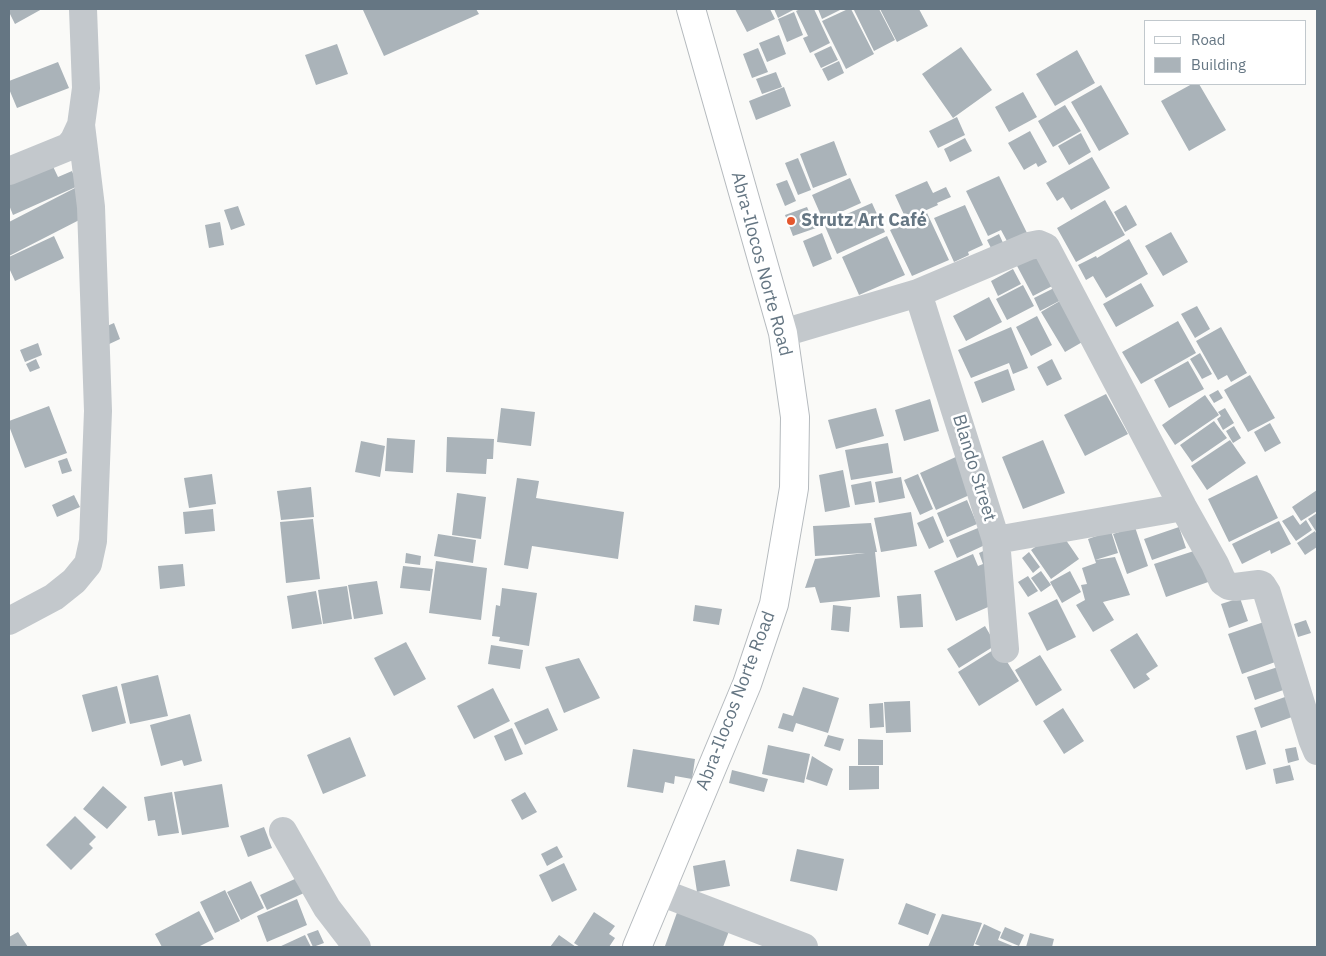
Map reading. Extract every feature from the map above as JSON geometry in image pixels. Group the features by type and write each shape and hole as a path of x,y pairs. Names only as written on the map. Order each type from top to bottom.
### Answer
{"main road":[{"name":"Abra-Ilocos Norte Road","path":"637,947 746,684 774,604 794,488 795,417 783,333 691,9"}],"street":[{"path":"9,621 54,597 74,581 88,564 93,541 98,411 91,207 81,124 86,88 83,9"},
{"path":"9,171 68,147 74,140 81,124"},
{"path":"783,333 918,293 1029,246 1039,244 1046,247 1223,582 1235,587 1259,584 1262,585 1267,593 1317,751"},
{"name":"Blando Street","path":"918,293 996,540 1005,649"},
{"path":"996,540 1183,507"},
{"path":"283,831 327,908 357,947"},
{"path":"660,892 804,947"}],"building":[{"path":"9,9 42,9 15,24"},
{"path":"476,9 479,14 384,56 363,10"},
{"path":"735,9 770,9 775,19 747,32"},
{"path":"774,9 795,9 778,18"},
{"path":"800,9 814,9 830,43 810,53 803,38 808,36 796,11"},
{"path":"818,9 842,9 822,19"},
{"path":"851,9 874,54 846,69 822,21"},
{"path":"855,9 879,9 895,40 874,51"},
{"path":"880,9 919,9 928,26 897,42"},
{"path":"794,12 803,35 787,42 778,19"},
{"path":"779,35 786,54 767,62 759,43"},
{"path":"337,44 348,74 316,85 305,55"},
{"path":"831,46 838,60 821,68 814,54"},
{"path":"961,47 992,90 953,118 922,74"},
{"path":"758,48 768,72 752,78 743,54"},
{"path":"1077,50 1095,83 1055,106 1036,74"},
{"path":"839,61 844,73 828,81 822,69"},
{"path":"58,62 69,88 17,108 9,89 9,81"},
{"path":"776,72 782,87 762,94 756,79"},
{"path":"1101,85 1129,134 1099,151 1071,102"},
{"path":"1190,85 1200,85 1226,130 1189,151 1161,101"},
{"path":"784,87 791,106 756,120 749,101"},
{"path":"1023,92 1037,117 1009,132 995,107"},
{"path":"1065,105 1081,131 1053,147 1038,121"},
{"path":"957,117 965,135 938,148 929,131"},
{"path":"1030,131 1047,162 1038,167 1036,163 1024,170 1008,143"},
{"path":"1081,133 1091,152 1069,165 1058,146"},
{"path":"965,138 972,151 950,162 944,149"},
{"path":"834,141 847,175 813,188 800,154"},
{"path":"1092,157 1110,188 1071,210 1063,197 1057,201 1046,183"},
{"path":"49,158 58,177 72,171 78,186 13,215 9,205 9,176"},
{"path":"798,158 811,190 798,195 785,163"},
{"path":"999,176 1027,233 1008,243 1001,230 988,236 966,191"},
{"path":"850,178 861,203 823,220 812,195"},
{"path":"787,180 796,201 785,206 776,184"},
{"path":"927,181 933,193 946,187 951,197 906,219 895,195"},
{"path":"75,188 89,215 9,256 9,222"},
{"path":"1105,200 1125,235 1076,262 1057,228"},
{"path":"872,203 885,232 837,254 824,224"},
{"path":"965,205 983,245 968,252 969,255 954,262 934,218"},
{"path":"1126,205 1137,225 1125,232 1114,212"},
{"path":"238,206 245,225 231,230 224,210"},
{"path":"807,207 816,228 793,236 785,215"},
{"path":"927,213 949,260 912,276 890,230"},
{"path":"220,222 224,245 209,248 205,225"},
{"path":"1171,232 1188,262 1163,276 1145,246"},
{"path":"822,233 832,259 813,267 803,241"},
{"path":"999,234 1004,245 992,250 987,240"},
{"path":"54,236 64,258 15,281 9,268 9,257"},
{"path":"887,236 905,275 859,295 842,257"},
{"path":"1129,239 1148,274 1106,298 1093,276 1086,280 1078,265 1096,256 1097,258"},
{"path":"1041,251 1058,283 1033,296 1016,264"},
{"path":"1013,269 1021,284 998,296 991,281"},
{"path":"1141,283 1154,306 1116,327 1103,304"},
{"path":"1023,285 1034,306 1007,320 996,299"},
{"path":"1060,285 1091,337 1065,352 1041,312 1065,298 1040,311 1034,298"},
{"path":"989,297 1002,322 966,341 953,316"},
{"path":"1197,306 1210,329 1195,338 1181,314"},
{"path":"1037,316 1052,345 1031,356 1016,327"},
{"path":"1178,321 1196,353 1141,384 1122,352"},
{"path":"114,323 120,339 105,346 98,330"},
{"path":"1011,327 1028,368 1013,374 1009,363 971,378 958,350"},
{"path":"1221,327 1247,373 1231,382 1227,375 1218,380 1196,341"},
{"path":"38,343 42,355 25,362 20,350"},
{"path":"1200,353 1212,374 1202,379 1190,359"},
{"path":"36,359 40,368 30,372 26,364"},
{"path":"1052,359 1062,379 1047,386 1037,367"},
{"path":"1188,361 1204,389 1169,408 1154,380"},
{"path":"1008,369 1015,390 982,403 974,382"},
{"path":"1250,375 1275,418 1248,432 1224,390"},
{"path":"1218,390 1223,398 1214,403 1209,395"},
{"path":"1106,394 1128,434 1085,456 1064,415"},
{"path":"1205,395 1219,415 1175,445 1162,425"},
{"path":"930,399 939,431 904,441 895,410"},
{"path":"49,406 67,453 25,468 9,426 9,421"},
{"path":"501,408 535,412 531,446 497,442"},
{"path":"876,408 884,436 836,449 828,420"},
{"path":"1225,408 1234,423 1223,430 1217,419 1221,416 1218,412"},
{"path":"1214,421 1227,438 1192,462 1180,445"},
{"path":"1270,423 1281,443 1265,452 1254,432"},
{"path":"1234,426 1241,438 1233,443 1226,431"},
{"path":"447,437 494,439 493,459 487,459 486,474 446,472"},
{"path":"387,438 415,440 413,473 385,471"},
{"path":"1043,440 1065,493 1023,509 1002,457"},
{"path":"1230,440 1246,463 1207,490 1191,466"},
{"path":"361,441 385,446 380,477 355,472"},
{"path":"888,443 893,473 851,480 845,450"},
{"path":"958,456 974,493 936,510 920,473"},
{"path":"67,458 72,471 62,474 58,461"},
{"path":"843,470 850,507 825,512 819,475"},
{"path":"212,474 216,504 189,508 184,478"},
{"path":"918,474 933,509 920,515 904,480"},
{"path":"1257,475 1278,518 1229,542 1208,499"},
{"path":"901,477 905,498 879,503 875,482"},
{"path":"517,478 539,481 536,498 624,512 618,559 532,546 528,569 504,565"},
{"path":"871,481 875,502 855,505 851,485"},
{"path":"311,487 314,517 281,520 277,491"},
{"path":"1317,490 1317,511 1301,521 1292,507"},
{"path":"457,493 486,497 481,539 452,535"},
{"path":"74,495 80,507 57,517 52,505"},
{"path":"967,500 977,524 947,537 937,513"},
{"path":"213,509 215,531 185,534 183,512"},
{"path":"911,512 917,546 881,552 874,518"},
{"path":"1317,513 1317,533 1308,519"},
{"path":"1293,515 1300,525 1306,520 1312,530 1296,541 1282,521"},
{"path":"933,516 944,542 929,549 917,523"},
{"path":"313,519 320,579 286,583 280,522"},
{"path":"1279,521 1291,544 1271,554 1270,550 1242,564 1232,544"},
{"path":"871,523 877,552 875,552 880,597 820,603 815,587 805,588 815,559 865,553 815,556 813,526"},
{"path":"1135,527 1148,566 1127,574 1113,534"},
{"path":"1179,527 1186,548 1152,560 1144,539"},
{"path":"978,528 985,545 957,558 949,540"},
{"path":"1059,530 1079,559 1051,579 1031,550"},
{"path":"1111,531 1118,553 1095,560 1088,539"},
{"path":"1315,531 1317,547 1305,555 1297,543"},
{"path":"438,534 476,540 473,563 434,556"},
{"path":"990,548 995,604 956,621 934,571 973,554 978,566 983,564 979,553"},
{"path":"1200,549 1211,581 1166,597 1154,564"},
{"path":"1029,552 1040,567 1033,573 1022,558"},
{"path":"406,553 421,556 420,565 405,563"},
{"path":"1115,557 1130,595 1103,602 1114,620 1093,632 1076,605 1085,600 1081,585 1087,584 1082,568 1096,563 1095,560"},
{"path":"436,561 487,568 481,620 429,613"},
{"path":"183,564 185,586 160,589 158,566"},
{"path":"403,566 433,569 430,591 400,588"},
{"path":"1041,571 1051,585 1041,592 1031,578"},
{"path":"1070,571 1081,592 1062,603 1050,582"},
{"path":"1028,576 1038,591 1028,597 1018,582"},
{"path":"377,581 383,614 354,619 348,585"},
{"path":"347,586 352,619 323,624 318,590"},
{"path":"502,588 537,593 529,646 499,641 500,637 492,636 496,605 500,606"},
{"path":"316,591 322,624 292,629 287,596"},
{"path":"921,594 923,627 900,628 897,596"},
{"path":"1240,598 1248,621 1229,628 1221,604"},
{"path":"1057,599 1076,637 1047,651 1028,613"},
{"path":"695,605 722,609 719,625 693,621"},
{"path":"833,605 851,607 849,632 831,630"},
{"path":"1306,620 1311,633 1298,637 1294,624"},
{"path":"1264,622 1278,661 1242,674 1228,634"},
{"path":"985,626 996,645 959,668 947,649"},
{"path":"1137,633 1158,666 1146,674 1150,679 1134,689 1110,650"},
{"path":"406,642 426,679 394,696 374,658"},
{"path":"491,645 523,650 520,669 488,664"},
{"path":"998,647 1019,681 979,706 958,672"},
{"path":"1040,655 1062,690 1036,706 1015,670"},
{"path":"579,658 600,698 564,713 545,667"},
{"path":"1281,666 1289,688 1255,700 1247,677"},
{"path":"158,675 168,716 130,724 121,684"},
{"path":"117,686 126,723 92,732 82,695"},
{"path":"803,687 839,698 828,733 796,723 793,732 778,728 783,713 793,716"},
{"path":"493,688 510,721 474,739 457,706"},
{"path":"1285,697 1292,717 1261,728 1254,708"},
{"path":"910,701 911,732 886,733 884,702"},
{"path":"883,703 884,727 870,728 869,704"},
{"path":"548,708 558,730 525,745 514,723"},
{"path":"1063,708 1084,741 1064,754 1043,721"},
{"path":"190,714 202,761 184,766 182,760 161,766 150,725"},
{"path":"512,728 523,754 505,761 494,736"},
{"path":"1256,730 1266,764 1246,770 1236,736"},
{"path":"828,735 844,739 840,751 824,746"},
{"path":"350,737 366,776 323,794 307,755"},
{"path":"858,739 883,740 883,765 858,765"},
{"path":"768,745 810,754 804,783 762,774"},
{"path":"1296,747 1299,760 1288,763 1285,749"},
{"path":"633,749 695,759 692,779 675,776 674,784 665,782 663,793 627,787"},
{"path":"812,756 833,769 827,786 806,779"},
{"path":"1290,765 1294,780 1276,784 1273,769"},
{"path":"849,766 879,766 879,789 849,790"},
{"path":"732,770 768,779 764,792 729,783"},
{"path":"222,784 229,827 182,835 174,792"},
{"path":"103,786 127,807 107,829 83,809"},
{"path":"172,792 179,833 158,836 155,820 148,821 144,797"},
{"path":"525,792 537,812 522,820 511,800"},
{"path":"75,816 96,837 89,844 93,848 71,870 46,845"},
{"path":"264,827 272,848 248,857 240,836"},
{"path":"557,846 563,857 547,866 541,854"},
{"path":"797,849 844,859 837,891 790,881"},
{"path":"725,860 730,886 697,892 693,866"},
{"path":"564,863 577,890 552,902 539,875"},
{"path":"297,878 304,893 267,910 260,895"},
{"path":"251,881 264,908 241,920 227,892"},
{"path":"225,890 240,921 215,933 200,902"},
{"path":"297,899 307,925 267,942 257,916"},
{"path":"906,903 936,914 928,935 898,924"},
{"path":"679,907 731,926 723,947 665,946"},
{"path":"199,911 214,939 198,947 162,947 155,934"},
{"path":"594,912 615,926 609,934 615,938 609,947 580,947 574,943"},
{"path":"942,914 982,923 973,947 928,947"},
{"path":"984,924 1001,932 998,940 1015,947 983,947 975,944"},
{"path":"1005,927 1024,935 1019,946 1000,938"},
{"path":"318,930 324,943 313,947 307,934"},
{"path":"18,932 28,947 9,947 9,937"},
{"path":"1030,933 1054,939 1052,947 1026,947"},
{"path":"305,935 311,947 279,947"},
{"path":"559,935 576,947 550,947"}],"place":[{"name":"Strutz Art Café","path":"791,221"}]}
